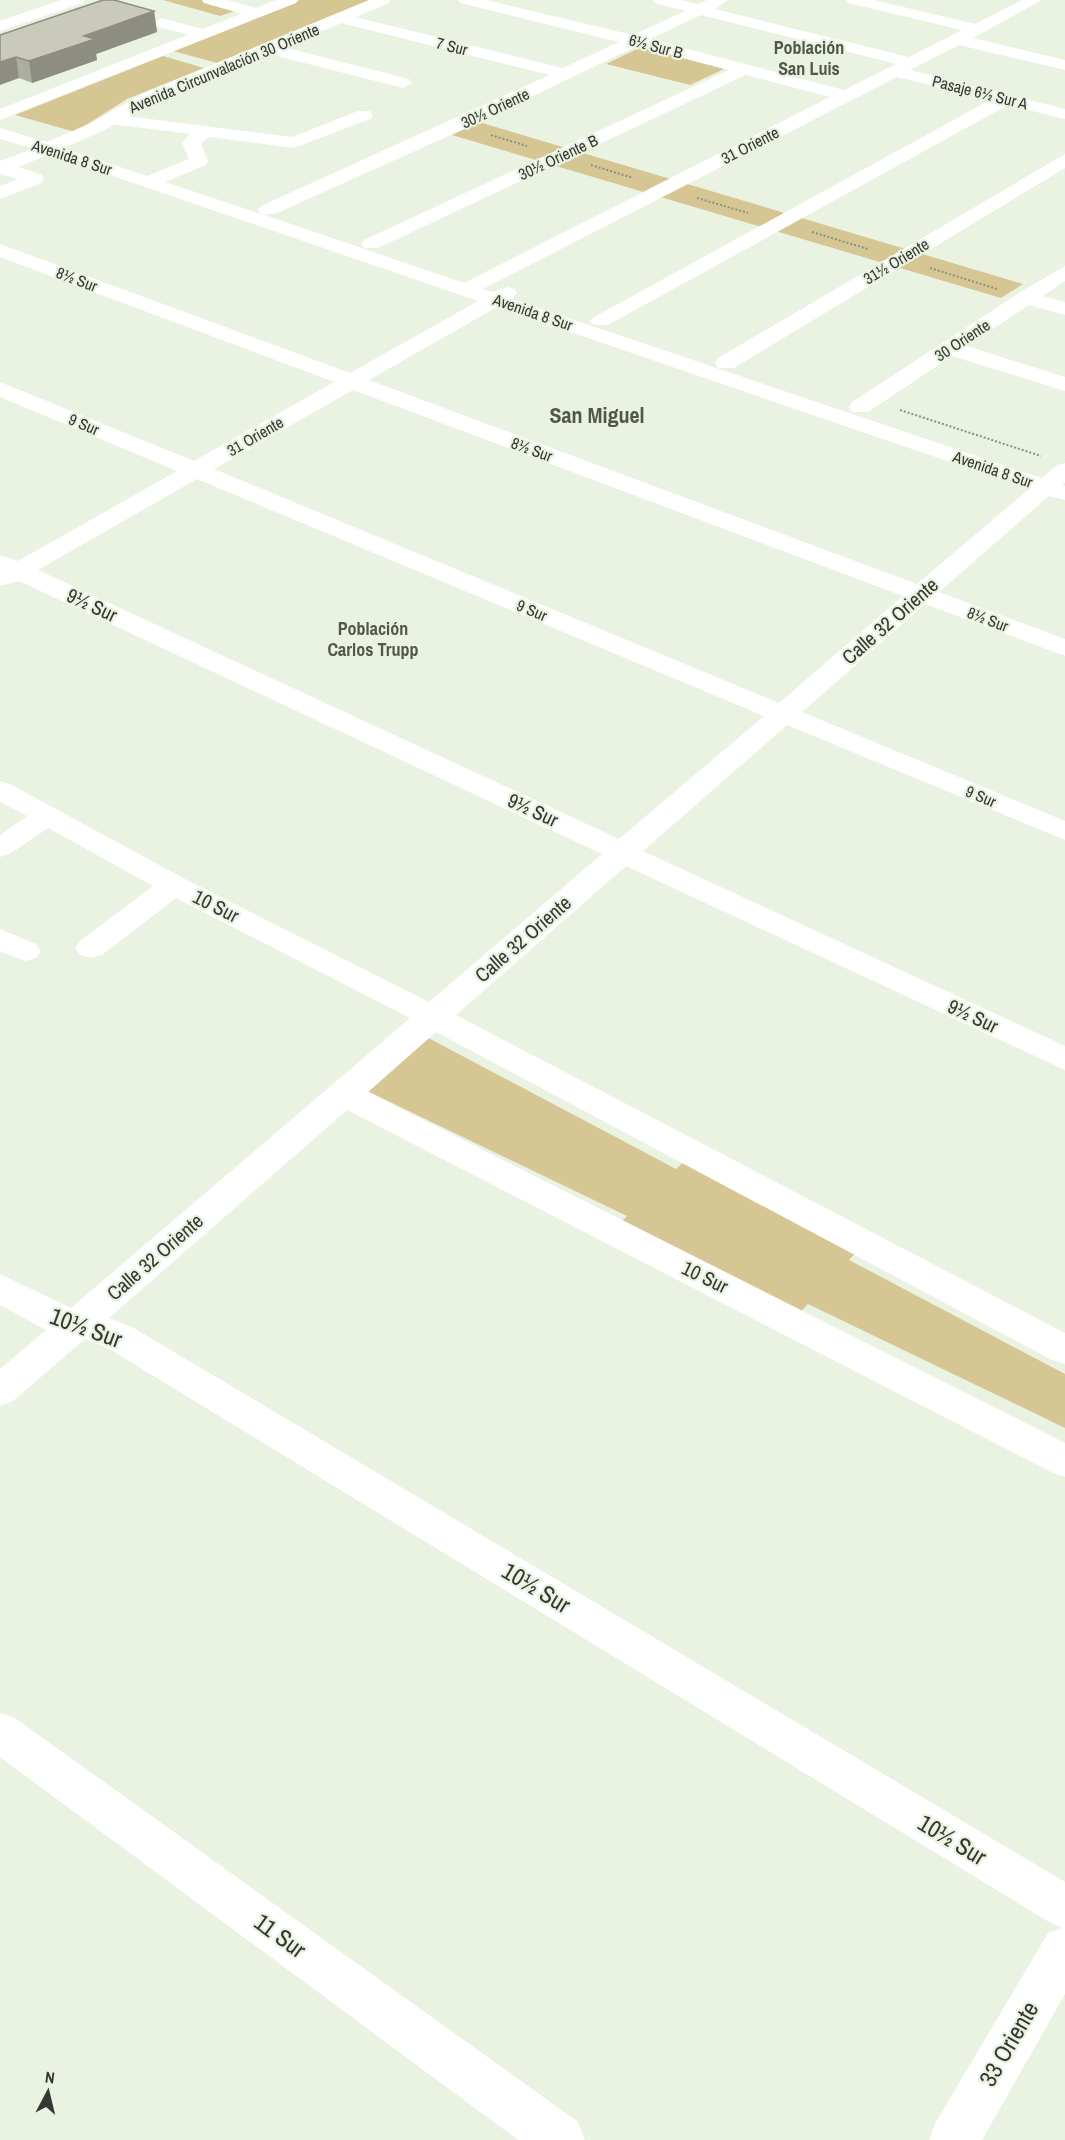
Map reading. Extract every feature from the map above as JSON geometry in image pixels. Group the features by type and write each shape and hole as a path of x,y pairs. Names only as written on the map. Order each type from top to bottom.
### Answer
{"street":[{"path":"0,26 77,0"},
{"path":"210,0 257,13"},
{"name":"Avenida Circunvalación 30 Oriente","path":"0,115 290,0"},
{"name":"Avenida Circunvalación 30 Oriente","path":"1,168 56,145 156,94 383,0"},
{"name":"6½ Sur B","path":"466,0 637,41 846,96"},
{"path":"661,0 912,63"},
{"name":"30½ Oriente","path":"268,210 458,125 720,0"},
{"path":"855,0 977,29"},
{"name":"31 Oriente","path":"6,571 195,470 351,381 488,290 666,188 1034,0"},
{"name":"7 Sur","path":"339,18 566,74"},
{"path":"161,23 206,34"},
{"path":"957,39 1063,63"},
{"path":"267,48 403,82"},
{"name":"30½ Oriente B","path":"371,244 745,69"},
{"name":"Pasaje 6½ Sur A","path":"895,71 1065,114"},
{"path":"601,321 1006,99"},
{"path":"111,118 294,143 364,115"},
{"name":"Avenida 8 Sur","path":"0,120 56,145 1060,480"},
{"path":"157,179 199,162 191,143 205,131"},
{"name":"Avenida 8 Sur","path":"0,133 56,145"},
{"name":"31½ Oriente","path":"726,363 1065,160"},
{"path":"0,193 35,179 1,168"},
{"name":"Avenida 8 Sur","path":"157,179 268,210 371,244 488,290 601,321 860,407 1060,480"},
{"name":"8½ Sur","path":"0,250 1065,648"},
{"name":"30 Oriente","path":"860,407 1065,272"},
{"path":"1026,297 1065,309"},
{"path":"950,348 1065,384"},
{"name":"9 Sur","path":"0,389 1065,831"},
{"name":"Calle 32 Oriente","path":"0,1392 921,594 1060,480"},
{"name":"9½ Sur","path":"6,571 623,852 1065,1059"},
{"name":"10 Sur","path":"0,790 174,885 434,1017 1065,1350"},
{"path":"0,848 47,816"},
{"path":"91,948 174,885"},
{"name":"10 Sur","path":"344,1094 612,1232 793,1320 1065,1461"},
{"name":"10½ Sur","path":"0,1288 53,1318 95,1327 119,1337 1065,1908"},
{"name":"11 Sur","path":"0,1732 560,2140"},
{"name":"33 Oriente","path":"954,2140 1065,1949"}],"path":[{"path":"458,125 1026,297"}],"shaded area":[{"path":"163,0 204,0 238,10 220,16"},
{"path":"300,0 372,0 221,64 173,51"},
{"path":"641,47 724,69 690,85 606,64"},
{"path":"163,56 204,68 127,99 75,132 15,115"},
{"path":"479,122 1023,284 1001,298 452,135"},
{"path":"419,1033 676,1169 686,1160 863,1245 849,1260 1065,1374 1065,1428 808,1304 793,1320 612,1231 627,1216 359,1087"}],"building":[{"path":"103,0 114,0 154,11 84,36 95,39 29,61 16,57 0,62 0,35"}],"district":[{"name":"Población San Luis","path":"809,58"},
{"name":"San Miguel","path":"597,415"},
{"name":"Población Carlos Trupp","path":"373,639"}]}
